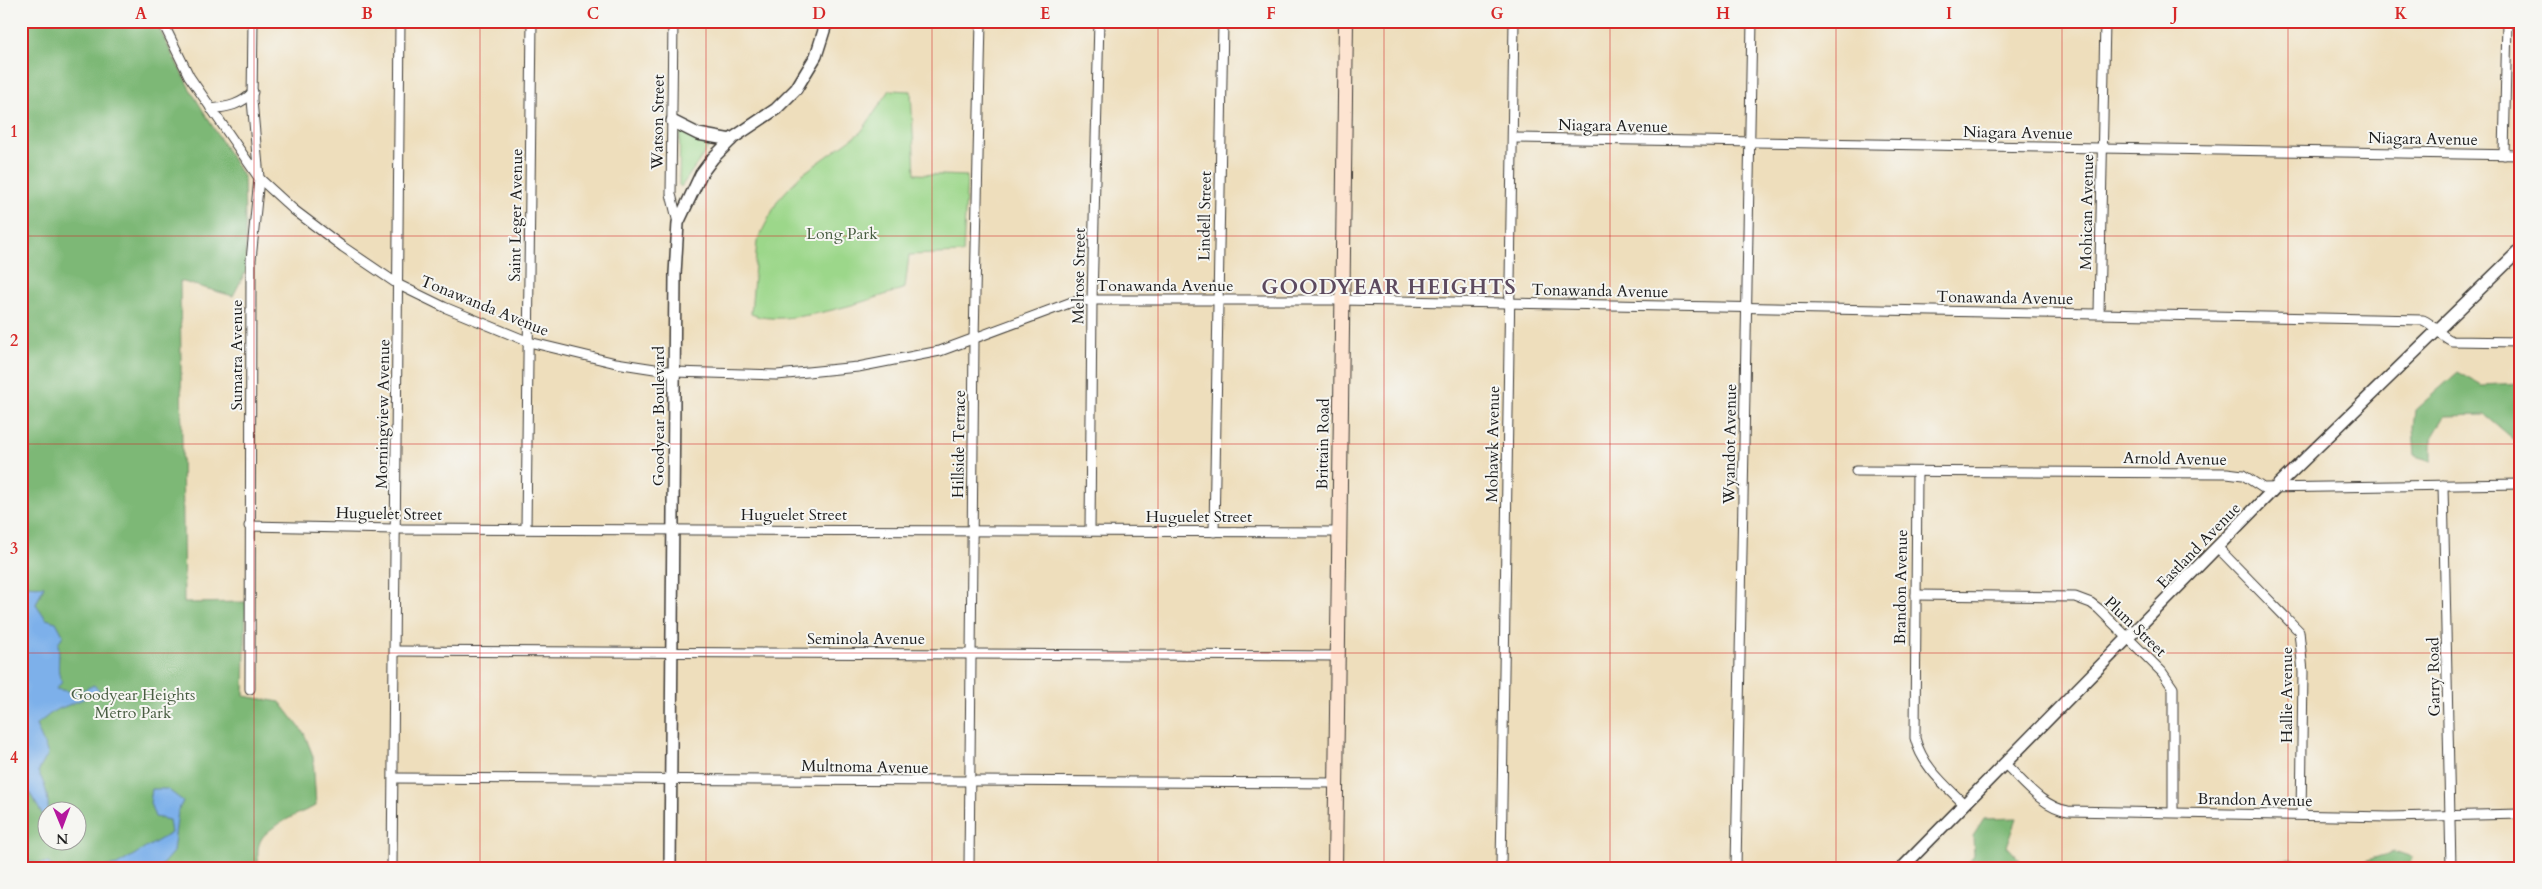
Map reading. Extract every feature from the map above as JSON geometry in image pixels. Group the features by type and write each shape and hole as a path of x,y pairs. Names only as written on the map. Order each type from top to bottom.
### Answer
{"main road":[{"name":"Brittain Road","path":"1335,868 1346,21"}],"street":[{"name":"Tonawanda Avenue","path":"162,21 189,76 259,178 336,242 399,285 444,307 528,342 616,363 674,372 753,376 810,373 898,360 940,351 1072,302 1092,300 1342,300 2423,320 2438,330 2444,338 2452,341 2521,342"},
{"name":"Sumatra Avenue","path":"250,689 251,260 259,178 254,142 254,21"},
{"name":"Morningview Avenue","path":"392,868 396,651 395,529 399,285 400,21"},
{"name":"Saint Leger Avenue","path":"526,528 532,21"},
{"name":"Watson Street","path":"673,21 670,194 678,223"},
{"name":"Goodyear Boulevard","path":"670,868 674,372 678,223 701,174 731,140 776,109 796,88 816,56 827,21"},
{"name":"Hillside Terrace","path":"969,868 974,339 981,21"},
{"name":"Melrose Street","path":"1090,531 1092,300 1099,21"},
{"name":"Lindell Street","path":"1214,532 1223,21"},
{"name":"Mohawk Avenue","path":"1501,868 1509,304 1514,138 1514,21"},
{"name":"Wyandot Avenue","path":"1736,868 1752,21"},
{"name":"Mohican Avenue","path":"2100,314 2105,21"},
{"path":"2504,155 2507,21"},
{"path":"211,109 234,106 245,100 253,92"},
{"path":"672,121 698,134 731,140"},
{"name":"Niagara Avenue","path":"1514,138 2521,155"},
{"name":"Eastland Avenue","path":"1902,868 2276,487 2521,249"},
{"name":"Arnold Avenue","path":"1856,471 2227,473 2243,475 2264,488 2521,484"},
{"name":"Brandon Avenue","path":"1917,472 1915,738 1920,754 1931,770 1964,804"},
{"name":"Garry Road","path":"2444,485 2451,868"},
{"name":"Huguelet Street","path":"249,526 395,529 1339,532"},
{"name":"Hallie Avenue","path":"2218,548 2300,631 2303,672 2301,815"},
{"name":"Plum Street","path":"1916,595 2075,597 2091,603 2162,672 2173,688 2173,812"},
{"name":"Seminola Avenue","path":"396,651 1337,656"},
{"name":"Brandon Avenue","path":"2005,764 2044,801 2060,810 2390,817 2521,814"},
{"name":"Multnoma Avenue","path":"394,778 1336,783"}],"green space":[{"name":"Goodyear Heights Metro Park","path":"21,21 155,21 190,89 244,178 246,271 233,296 180,281 184,603 246,602 244,696 280,702 304,733 313,756 316,806 287,819 266,833 259,845 259,868 21,868"},
{"name":"Long Park","path":"890,90 911,91 915,174 967,176 963,253 909,255 905,288 871,299 805,316 766,318 751,314 757,241 778,200 801,175 861,132"},
{"path":"680,131 712,142 681,187 679,185"},
{"path":"2458,372 2481,385 2521,383 2521,441 2517,442 2485,415 2445,416 2432,438 2432,461 2415,456 2413,428 2415,410"},
{"path":"2017,818 2007,846 2027,868 1964,868 1974,856 1973,836 1984,819"},
{"path":"2394,852 2412,858 2408,868 2362,868 2364,861"},
{"path":"2290,859 2319,868 2245,868 2258,863"}],"water":[{"path":"21,585 44,586 36,604 46,619 56,622 63,635 58,644 58,668 62,682 56,689 77,693 94,685 100,692 54,711 36,725 48,754 38,772 44,784 47,802 38,802 38,807 29,792 27,773 21,759"},
{"path":"152,789 167,789 183,801 178,811 173,852 159,868 96,868 117,865 171,833 169,820 155,817 150,803"},
{"path":"21,858 34,863 48,863 55,868 21,868"}],"district":[{"name":"GOODYEAR HEIGHTS","path":"1389,287"}]}
